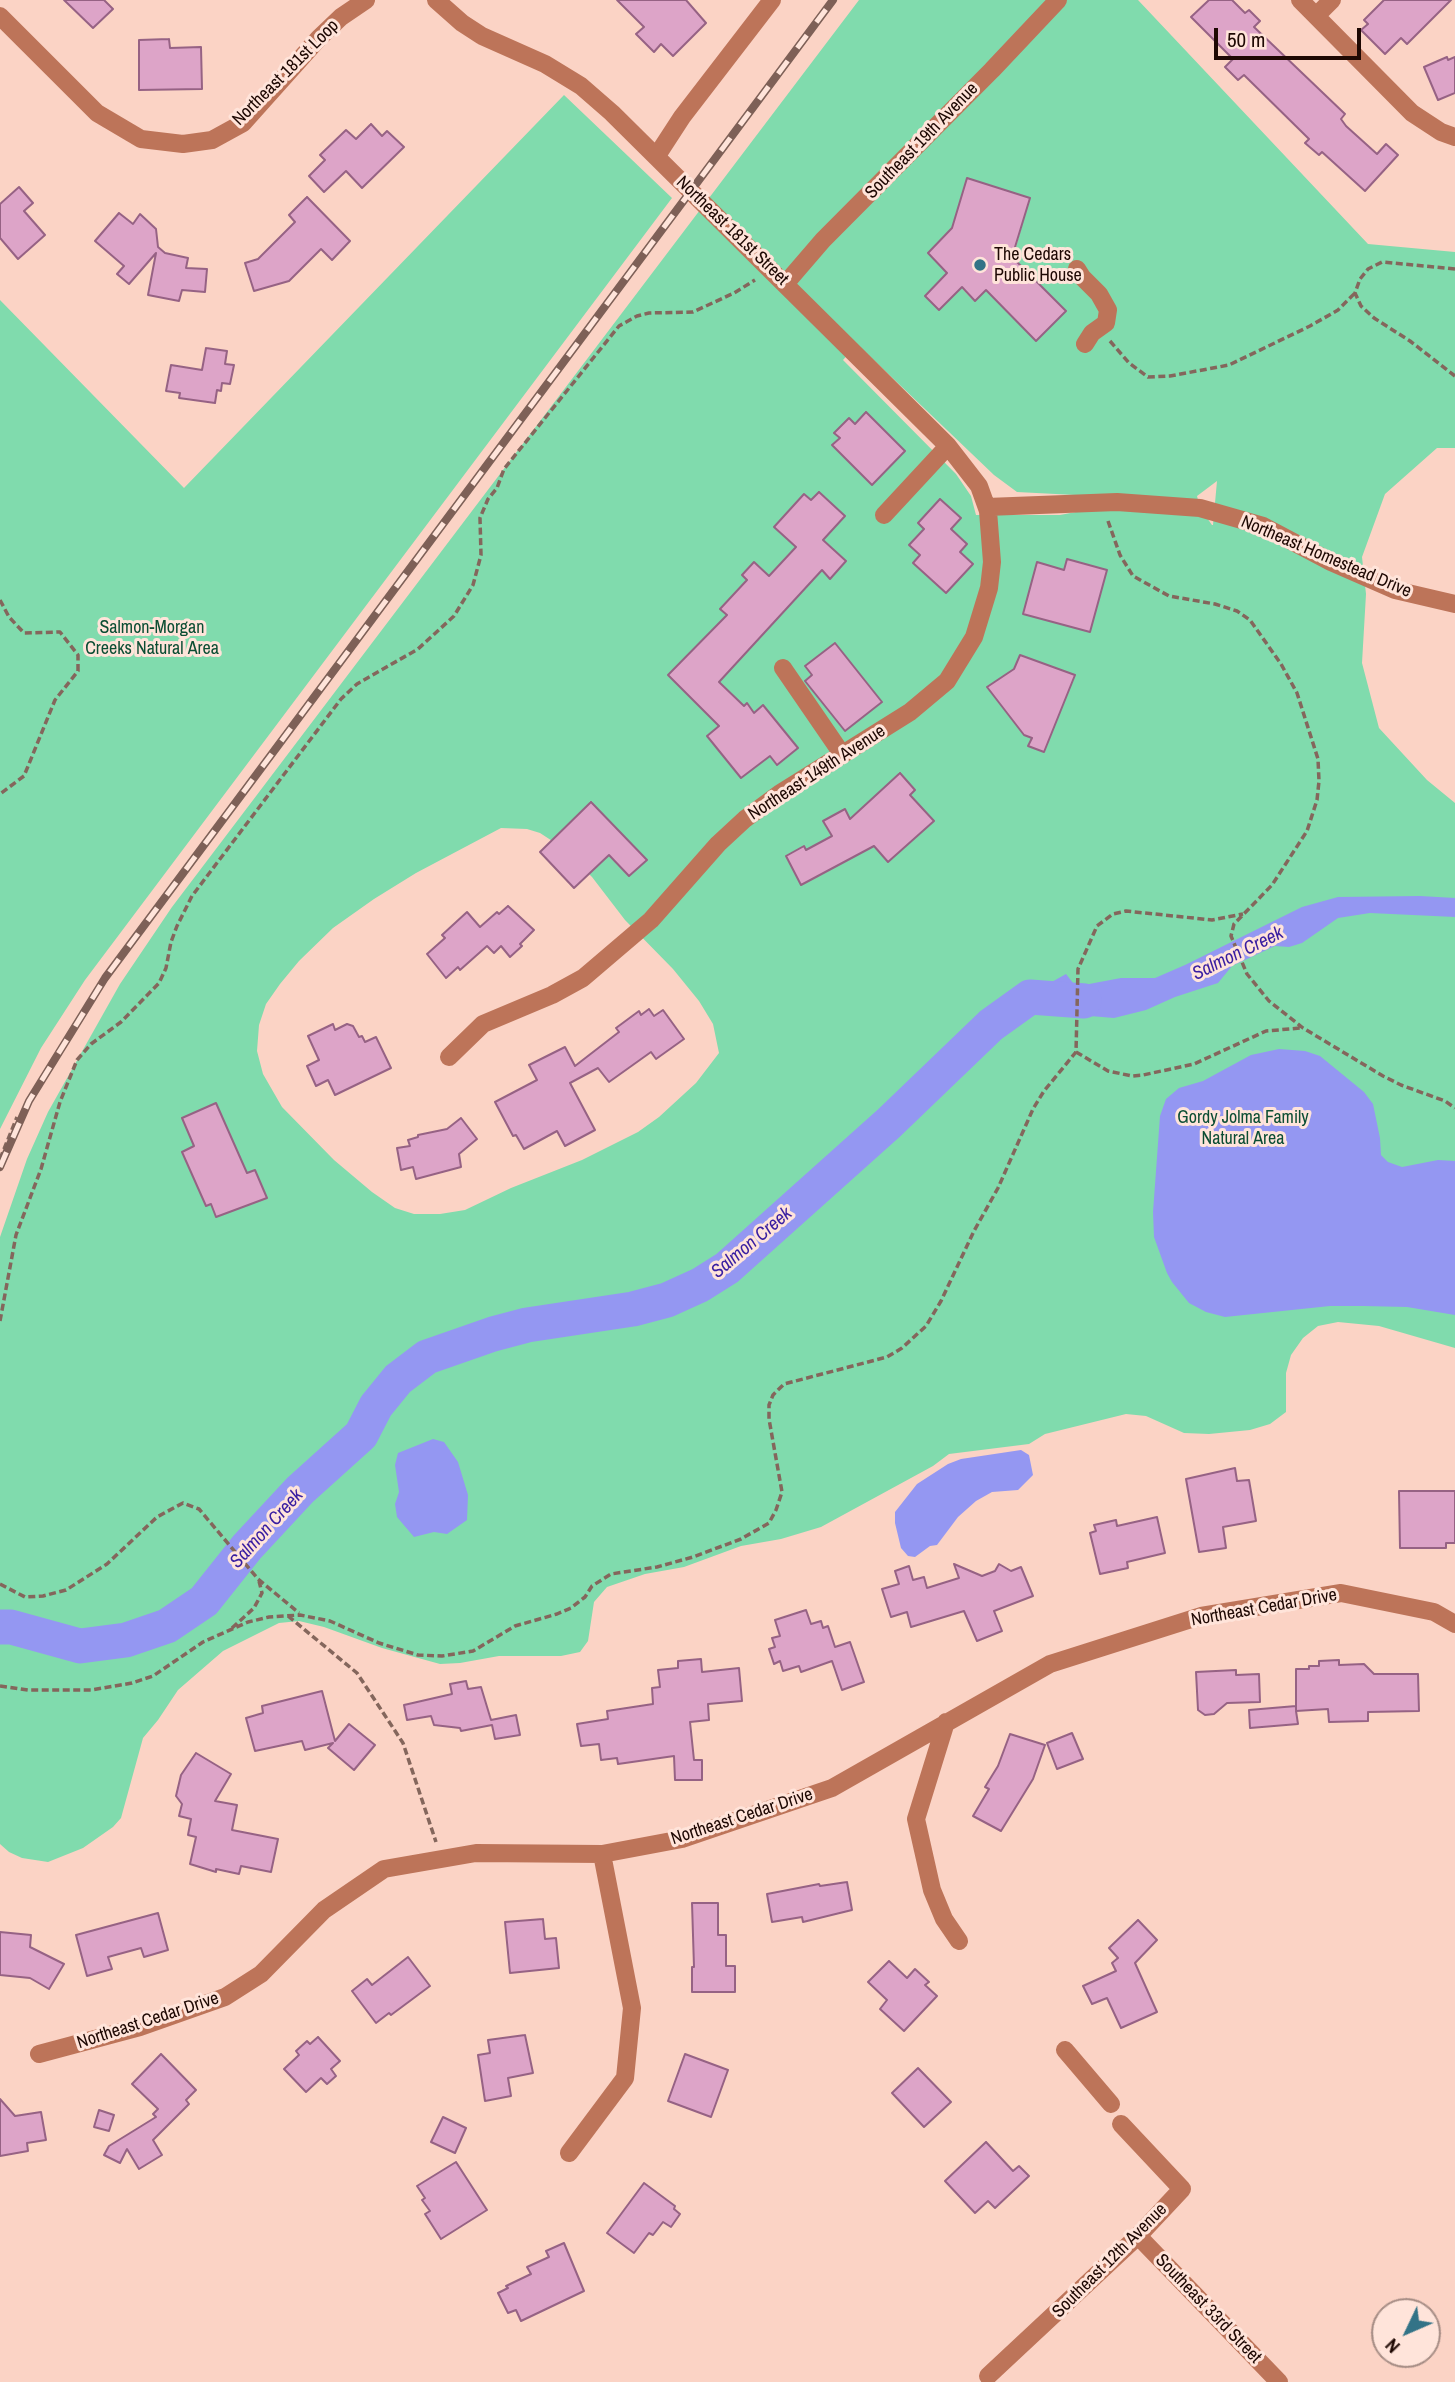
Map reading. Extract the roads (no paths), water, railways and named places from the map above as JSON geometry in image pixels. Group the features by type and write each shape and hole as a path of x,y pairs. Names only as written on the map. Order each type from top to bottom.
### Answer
{"street":[{"name":"Northeast 181st Loop","path":"0,16 97,113 141,139 183,144 212,140 243,123 318,38 341,17 366,0"},
{"name":"Northeast 181st Street","path":"436,0 482,36 545,64 581,86 786,283 948,446 979,486 987,508"},
{"path":"656,157 682,117 772,0"},
{"name":"Southeast 19th Avenue","path":"786,283 823,240 1058,0"},
{"path":"1300,0 1412,113 1441,132 1455,136"},
{"path":"1316,16 1332,0"},
{"path":"1077,269 1100,293 1108,310 1106,323 1092,333 1085,344"},
{"path":"884,515 948,446"},
{"name":"Northeast Homestead Drive","path":"987,508 1104,503 1200,508 1263,526 1331,562 1395,590 1455,604"},
{"name":"Northeast 149th Avenue","path":"449,1057 483,1024 552,995 583,978 651,920 718,844 745,819 779,794 892,724 947,681 962,660 978,625 989,588 991,537 987,508"},
{"path":"783,668 842,754"},
{"name":"Northeast Cedar Drive","path":"39,2054 140,2027 225,1997 261,1974 324,1910 384,1869 476,1853 602,1854 682,1839 832,1788 1050,1664 1201,1615 1340,1593 1434,1612 1455,1624"},
{"path":"946,1722 916,1818 932,1891 944,1919 959,1941"},
{"path":"569,2153 625,2078 632,2008 602,1854"},
{"path":"1065,2050 1111,2104"},
{"name":"Southeast 12th Avenue","path":"988,2376 1138,2236 1182,2189 1121,2124"},
{"name":"Southeast 33rd Street","path":"1138,2236 1279,2382"}],"water":[{"path":"1338,897 1455,898 1455,917 1370,913 1338,918 1302,943 1289,947 1275,946 1232,966 1218,983 1146,1010 1114,1018 1062,1010 1032,993 1066,974 1073,983 1089,984 1121,978 1155,978 1302,907"},
{"path":"1279,1049 1305,1051 1320,1056 1364,1092 1373,1104 1381,1155 1388,1162 1402,1167 1438,1160 1455,1161 1455,1315 1407,1307 1330,1306 1225,1317 1206,1312 1189,1303 1172,1282 1154,1237 1153,1212 1160,1116 1166,1099 1179,1088 1203,1081 1251,1055"},
{"path":"433,1439 444,1442 458,1462 468,1495 467,1520 447,1534 434,1532 414,1537 397,1517 395,1504 399,1492 395,1465 398,1453"},
{"path":"1021,1450 1029,1455 1033,1475 1018,1490 992,1492 976,1501 958,1517 937,1545 930,1546 915,1557 908,1556 901,1548 895,1512 917,1484 961,1459"}],"waterway":[{"name":"Salmon Creek","path":"0,1627 11,1627 80,1646 126,1640 167,1626 204,1601 247,1547 300,1490 361,1435 376,1406 398,1379 427,1357 527,1325 633,1309 667,1300 700,1285 727,1268 889,1123 991,1025 1030,997 1084,1001"}],"railway":[{"path":"0,1167 29,1101 105,978 833,0"}],"place":[{"name":"The Cedars Public House","path":"980,265"}],"park label":[{"name":"Salmon-Morgan Creeks Natural Area","path":"152,638"},
{"name":"Gordy Jolma Family Natural Area","path":"1243,1128"}]}
